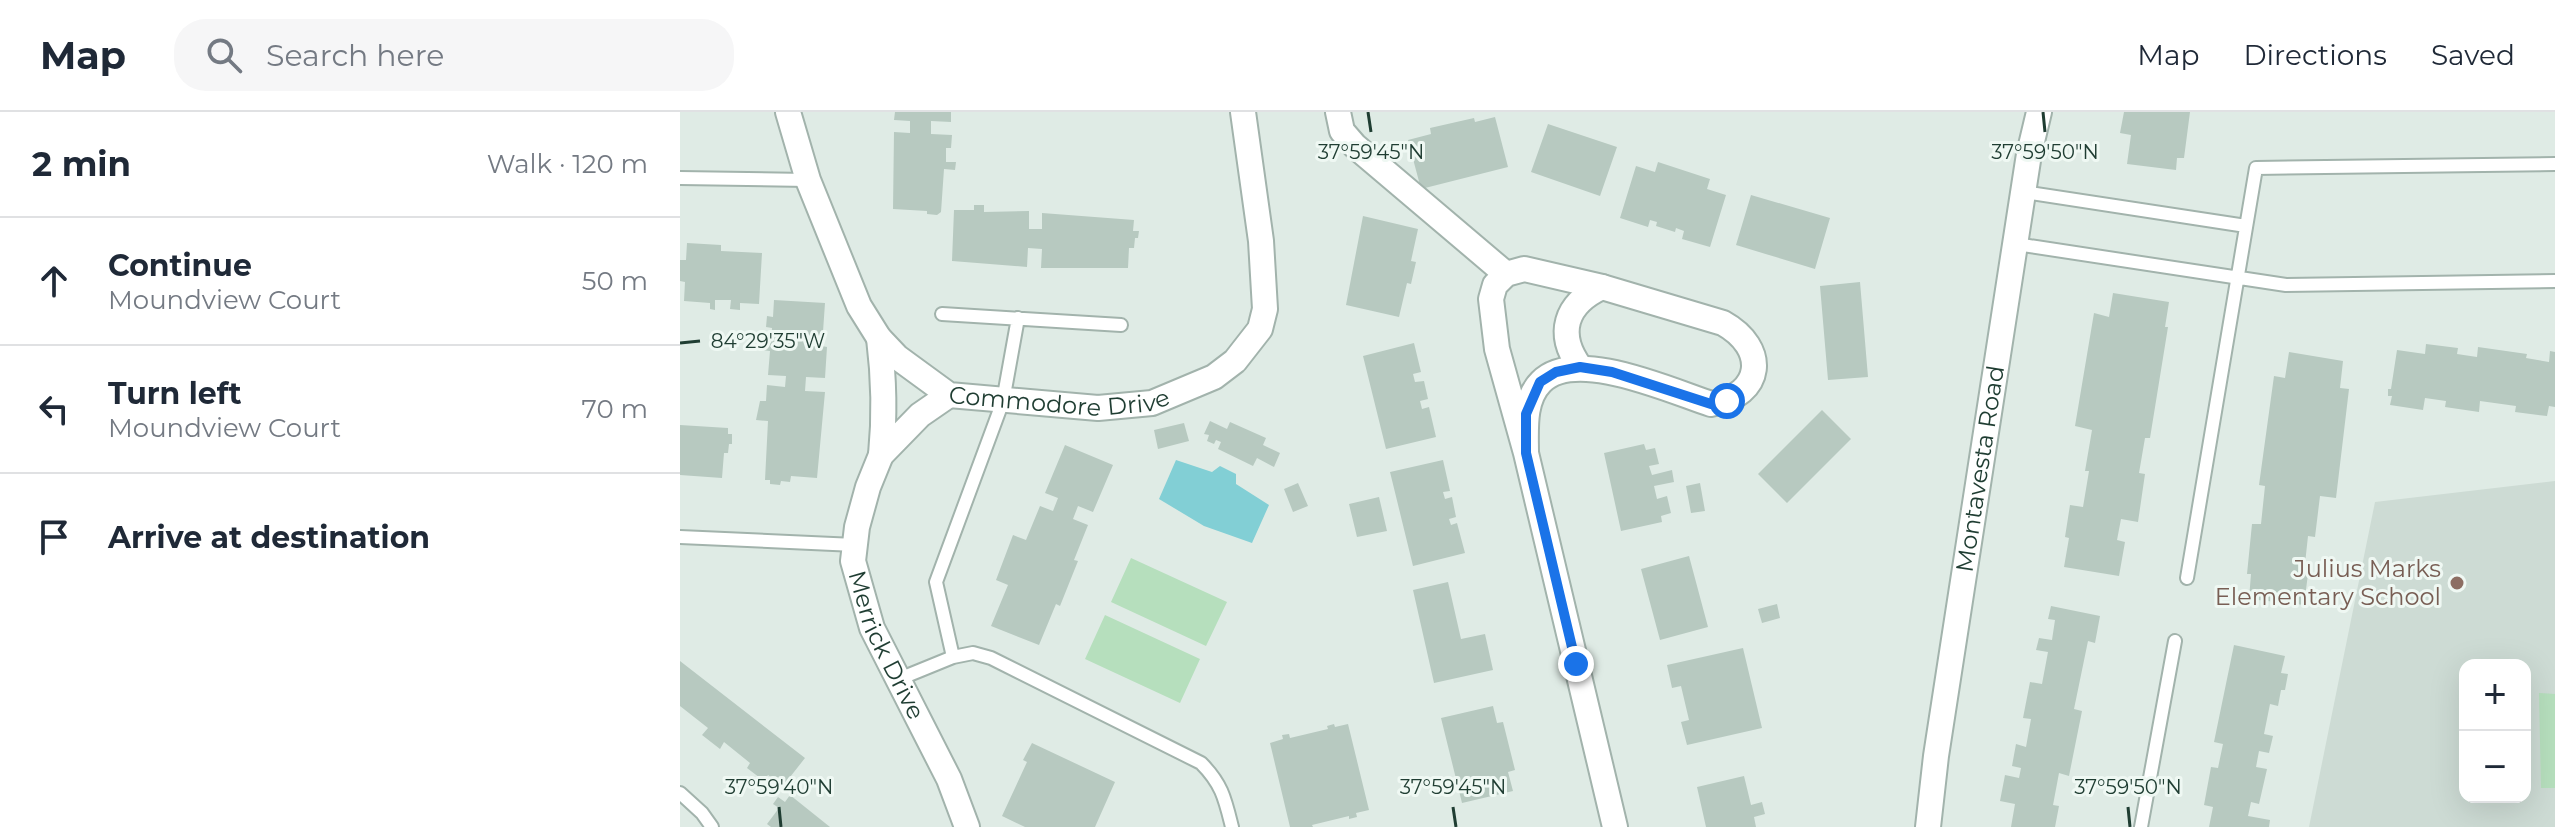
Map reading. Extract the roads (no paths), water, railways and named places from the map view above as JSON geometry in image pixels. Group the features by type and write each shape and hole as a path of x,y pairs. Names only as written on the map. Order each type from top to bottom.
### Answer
{"street":[{"name":"Commodore Drive","path":"788,112 808,180 859,306 879,338 897,357 949,395 1098,408 1152,403 1214,377 1235,361 1260,329 1265,309 1261,241 1243,112"},
{"path":"1338,112 1342,131 1355,146 1506,274"},
{"name":"Montavesta Road","path":"1928,827 1936,756 2039,112"},
{"path":"1526,453 1526,414 1540,382 1556,372 1580,367 1612,372 1711,404 1727,401 1747,388 1754,373 1754,354 1739,332 1723,323 1602,287 1524,269 1506,274 1495,285 1491,299 1497,349 1526,453 1615,827"},
{"path":"1580,367 1571,354 1566,337 1568,321 1581,300 1602,287"},
{"name":"Merrick Drive","path":"879,338 884,386 881,455 868,487 853,561 868,617 949,779 967,827"},
{"name":"Merrick Drive","path":"881,455 920,415 949,395"}],"lane":[{"path":"2187,578 2256,168 2555,164"},
{"path":"680,178 808,180"},
{"path":"2024,192 2246,226"},
{"path":"2016,244 2286,285 2555,281"},
{"path":"942,314 1121,325"},
{"path":"953,657 936,582 1003,401 1018,318"},
{"path":"680,537 855,545"},
{"path":"2141,827 2175,641"},
{"path":"899,679 953,657 973,653 991,658 1201,763 1216,778 1232,827"},
{"path":"680,793 712,827"}],"water":[{"path":"1176,460 1212,472 1220,466 1236,474 1236,484 1269,505 1252,543 1204,526 1159,499"}],"place":[{"name":"Julius Marks Elementary School","path":"2457,583"}]}
